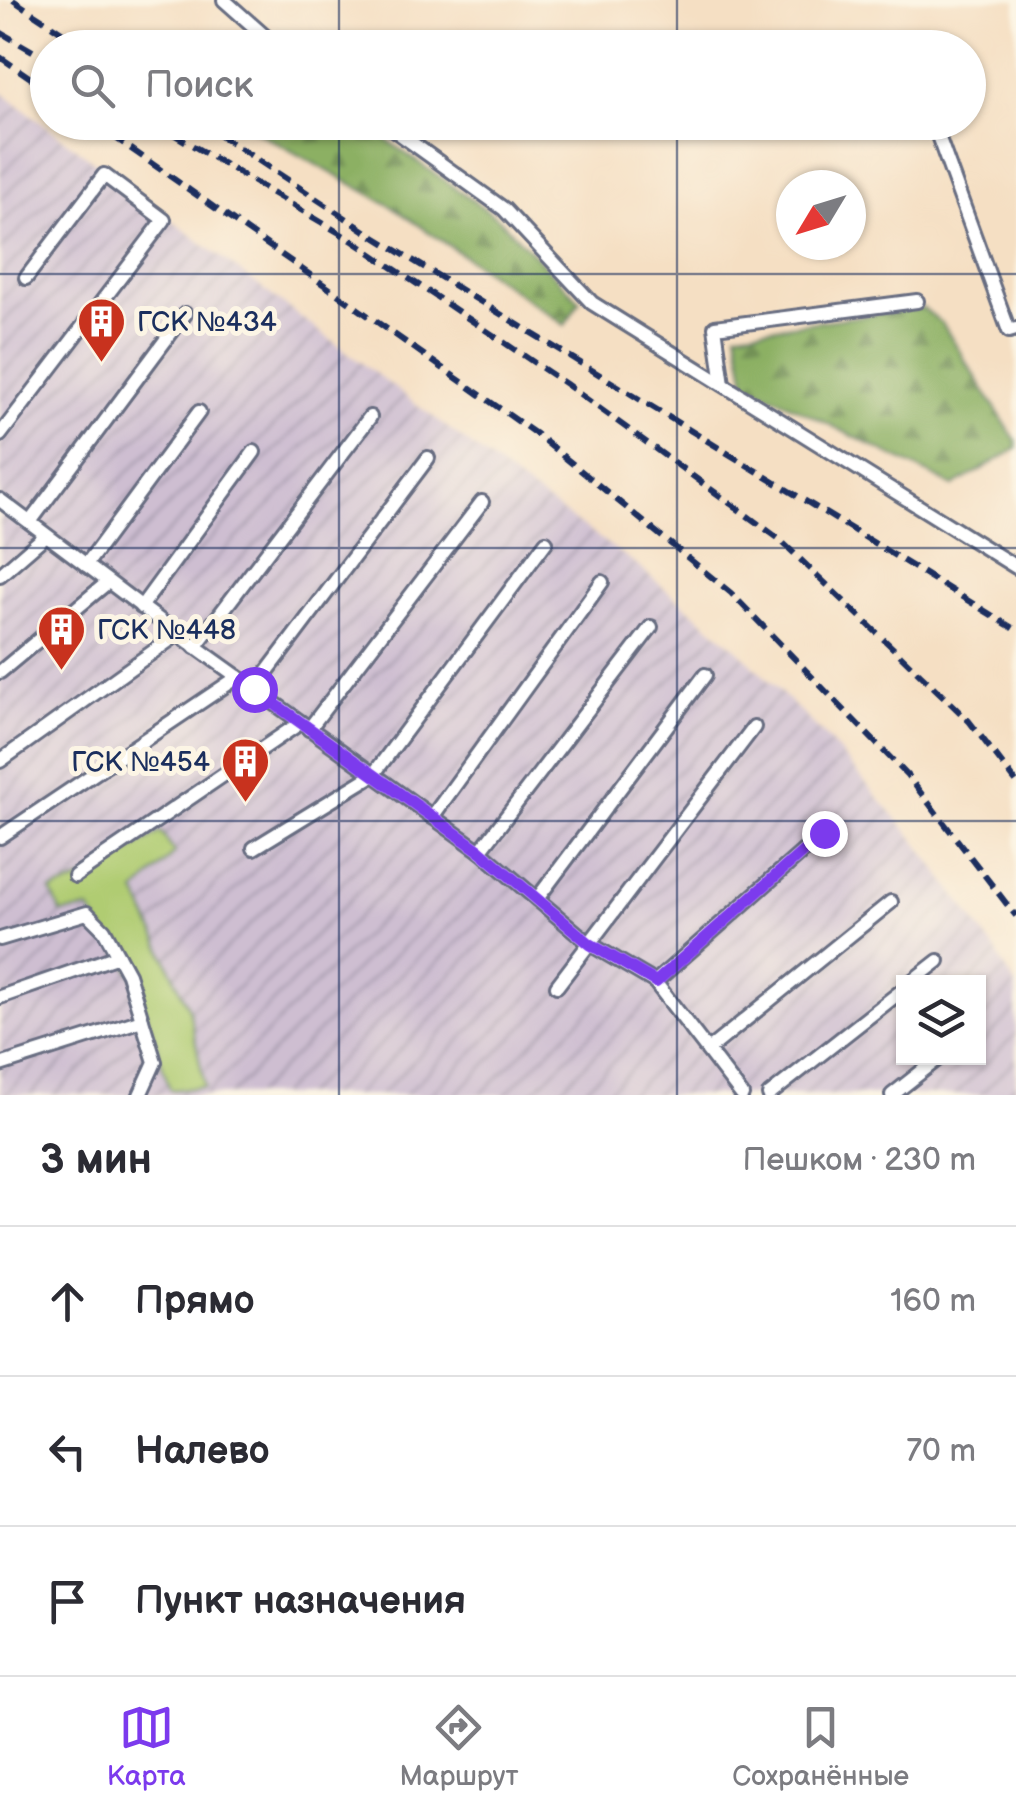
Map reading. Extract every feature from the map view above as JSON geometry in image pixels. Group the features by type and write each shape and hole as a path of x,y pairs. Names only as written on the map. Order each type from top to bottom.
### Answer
{"lane":[{"path":"224,0 253,30"},
{"path":"409,140 504,209 592,303 1016,567"},
{"path":"940,140 1009,331 1016,329"},
{"path":"0,435 164,220 104,175 26,278"},
{"path":"723,384 715,327 917,302"},
{"path":"30,522 185,314"},
{"path":"86,565 200,412"},
{"path":"196,647 370,418"},
{"path":"141,607 254,452"},
{"path":"254,689 428,458"},
{"path":"0,500 238,678 480,851 590,944 656,982 742,1095"},
{"path":"75,876 305,726 482,502"},
{"path":"0,574 45,536"},
{"path":"254,848 374,775 546,542"},
{"path":"0,672 108,582"},
{"path":"432,816 602,582"},
{"path":"480,851 651,626"},
{"path":"0,761 178,634"},
{"path":"537,899 705,675"},
{"path":"0,837 238,678"},
{"path":"557,986 754,727"},
{"path":"656,982 824,833"},
{"path":"708,1050 892,902"},
{"path":"0,939 87,913 118,956 155,1062 140,1095"},
{"path":"0,996 118,956"},
{"path":"920,975 938,961"},
{"path":"770,1095 896,995"},
{"path":"0,1065 142,1020"},
{"path":"892,1095 930,1065"}],"shaded area":[{"path":"0,91 30,114 30,140 65,140 525,486 633,562 735,647 829,740 916,841 994,948 1016,986 1016,1095 0,1095"}],"green space":[{"path":"272,140 386,140 498,218 580,301 565,325 391,206"},
{"path":"923,308 942,323 1016,441 1016,449 953,486 746,383 737,332"},
{"path":"161,832 175,853 136,892 189,1009 205,1087 170,1090 136,980 89,909 61,913 51,891 83,879"}],"railway":[{"path":"13,0 59,30"},
{"path":"0,32 30,50"},
{"path":"0,57 30,78"},
{"path":"119,140 536,434 731,593 907,775 1016,916"},
{"path":"183,140 353,241 566,384 778,538 969,721 1016,782"},
{"path":"227,140 370,234 1016,630"}],"place":[{"name":"ГСК №434","path":"102,364"},
{"name":"ГСК №448","path":"62,672"},
{"name":"ГСК №454","path":"245,804"}],"route":[{"path":"254,689 480,851 590,944 656,982 824,833"}]}
